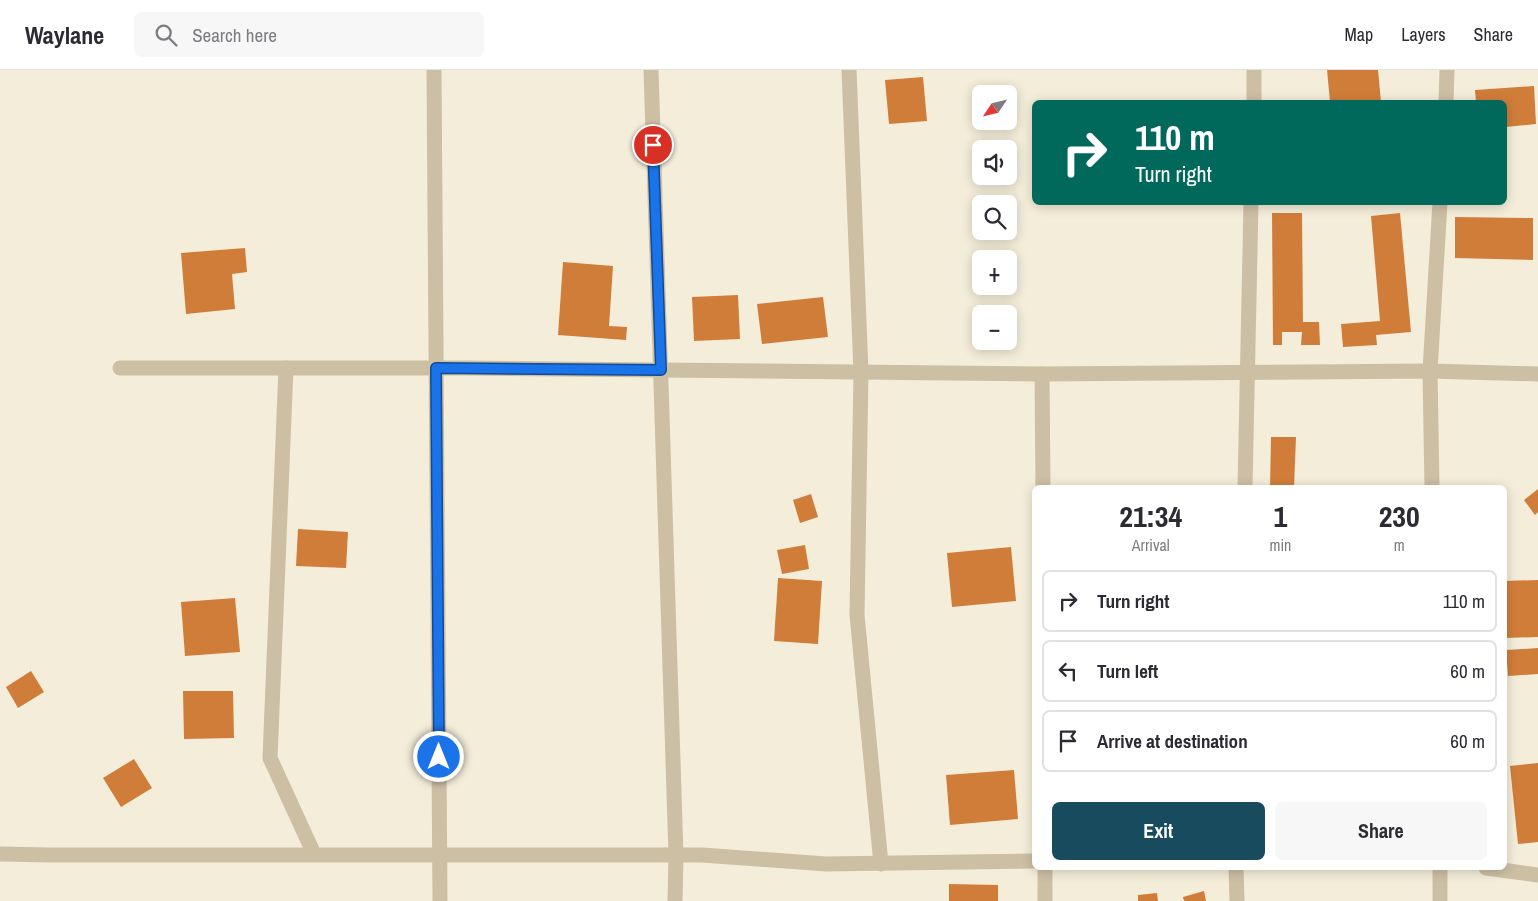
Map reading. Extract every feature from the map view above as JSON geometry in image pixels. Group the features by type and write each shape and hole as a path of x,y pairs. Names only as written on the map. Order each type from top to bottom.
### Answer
{"street":[{"path":"434,70 440,901"},
{"path":"651,70 676,855 675,901"},
{"path":"849,70 861,372 857,615 881,864"},
{"path":"1254,70 1254,100"},
{"path":"1446,100 1448,70"},
{"path":"1245,485 1251,205"},
{"path":"1432,485 1430,371 1440,205"},
{"path":"120,368 436,368 1042,374 1430,371 1538,374"},
{"path":"286,368 270,758 314,854"},
{"path":"1042,374 1043,485"},
{"path":"0,854 702,855 826,864 1032,861"},
{"path":"1045,870 1045,901"},
{"path":"1236,870 1237,901"},
{"path":"1440,870 1440,901"},
{"path":"1501,870 1538,875"}],"building":[{"path":"1327,70 1378,70 1381,100 1330,100"},
{"path":"923,77 927,121 889,124 885,80"},
{"path":"1534,86 1536,124 1507,127 1507,100 1476,100 1475,90"},
{"path":"1272,213 1302,213 1303,322 1319,322 1320,345 1301,345 1302,332 1282,332 1282,345 1273,345"},
{"path":"1400,213 1411,332 1376,335 1377,345 1343,347 1341,324 1380,321 1371,216"},
{"path":"1455,217 1533,218 1533,260 1455,258"},
{"path":"245,248 247,272 232,274 235,309 186,314 181,253"},
{"path":"563,262 613,266 609,326 627,327 626,340 558,335"},
{"path":"738,295 740,339 694,341 692,297"},
{"path":"823,297 828,337 762,344 757,304"},
{"path":"1271,437 1296,437 1294,485 1270,485"},
{"path":"1538,489 1538,512 1535,515 1524,500"},
{"path":"811,494 818,517 800,523 793,500"},
{"path":"298,529 348,532 346,568 296,566"},
{"path":"805,545 809,569 782,574 777,550"},
{"path":"1011,547 1016,601 952,607 947,553"},
{"path":"778,578 822,581 818,644 774,641"},
{"path":"1538,580 1538,637 1507,638 1507,581"},
{"path":"235,598 240,652 185,656 181,602"},
{"path":"1538,648 1538,674 1508,676 1507,650"},
{"path":"31,671 44,692 18,708 6,687"},
{"path":"183,691 233,691 234,738 184,739"},
{"path":"134,759 152,788 121,807 103,778"},
{"path":"1538,763 1538,842 1518,844 1510,766"},
{"path":"1014,770 1018,819 950,825 946,775"},
{"path":"949,884 998,885 998,901 949,901"},
{"path":"1204,891 1206,901 1184,901 1183,897"},
{"path":"1157,893 1158,901 1138,901 1138,895"}],"route":[{"path":"439,757 436,368 661,370 653,145"}]}
